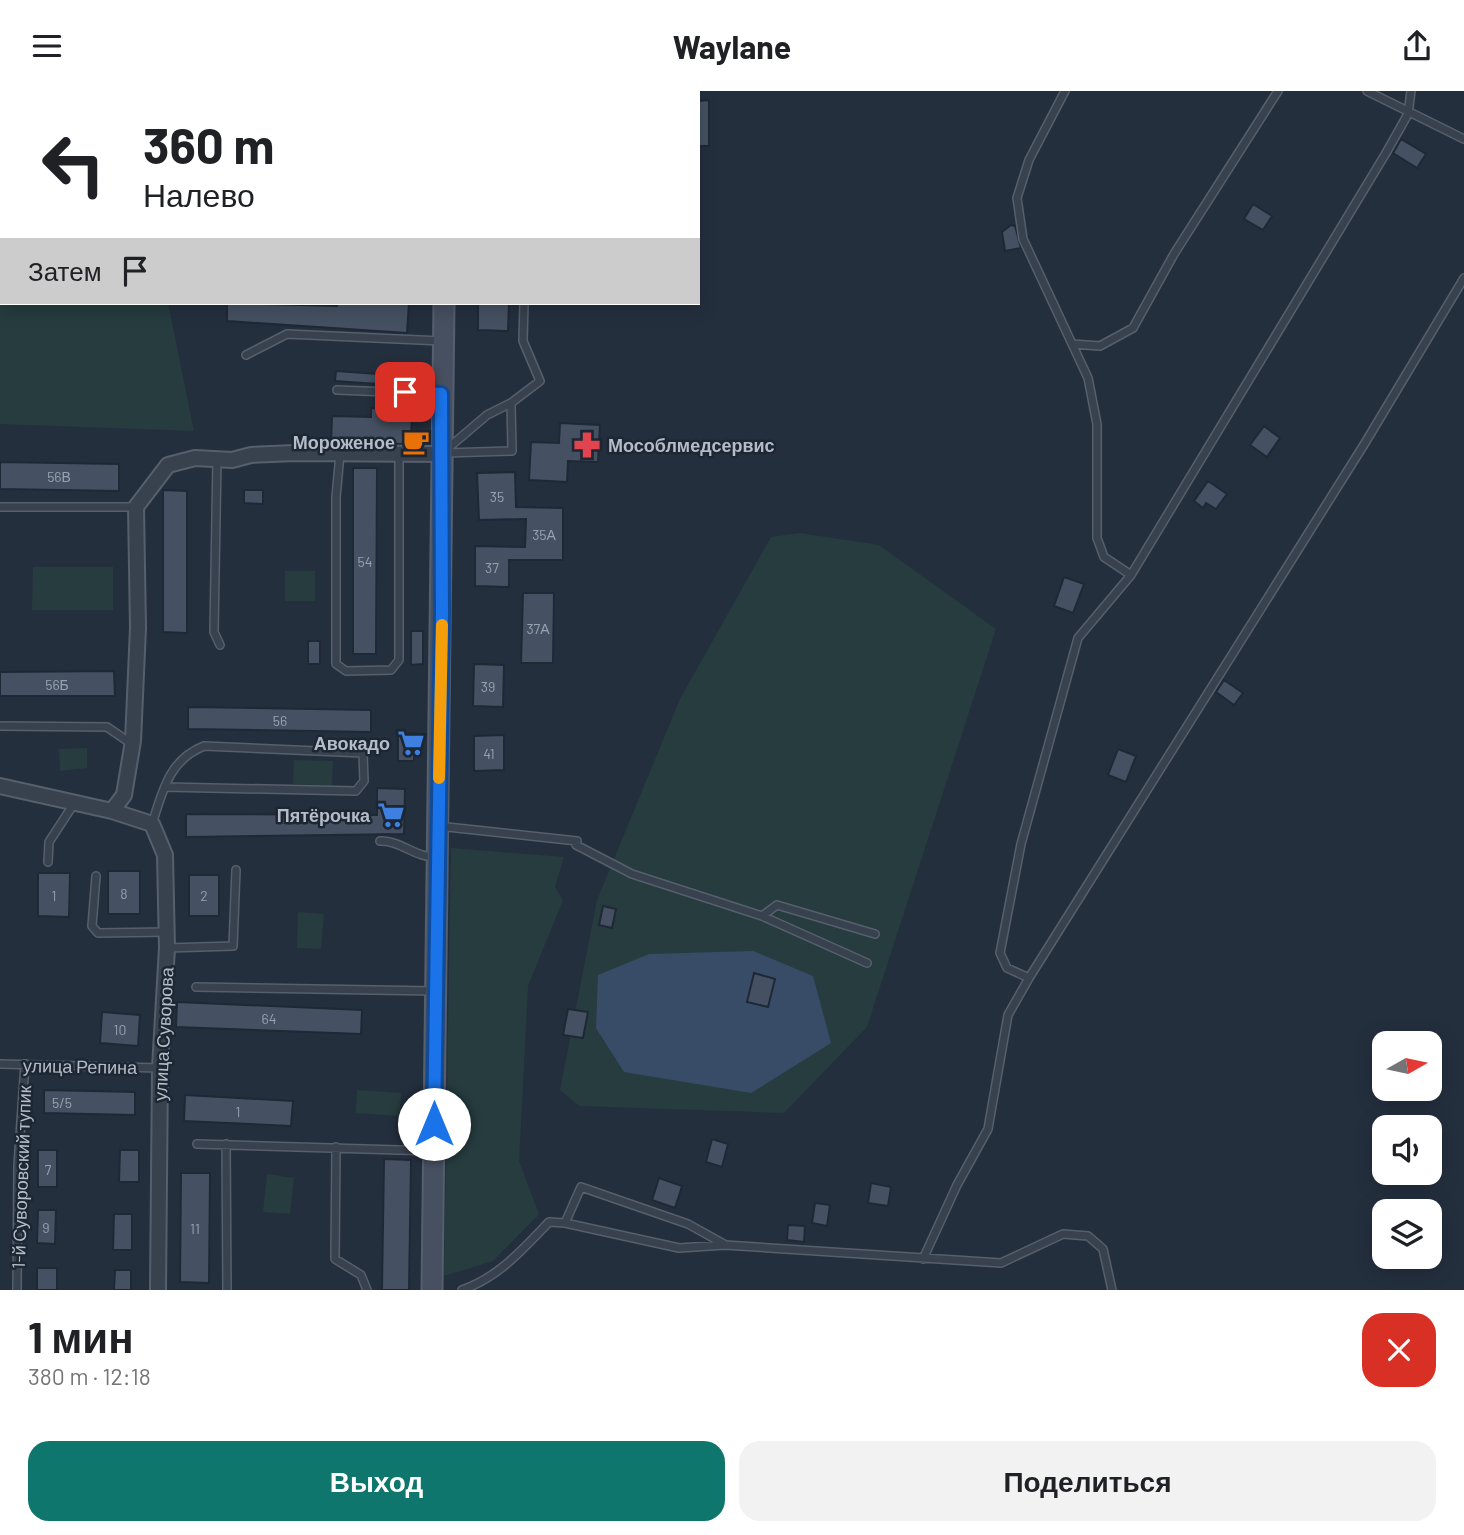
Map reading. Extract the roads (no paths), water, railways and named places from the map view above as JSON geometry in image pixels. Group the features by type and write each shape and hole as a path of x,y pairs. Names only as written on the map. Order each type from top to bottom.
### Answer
{"street":[{"path":"432,1290 444,305"},
{"path":"112,811 124,795 133,741 138,628 135,507 168,465 195,458 284,454 441,454"},
{"path":"0,786 112,811 152,824"},
{"name":"улица Суворова","path":"152,824 165,855 167,932 160,1068 158,1290"}],"lane":[{"path":"1065,91 1029,160 1017,198 1023,239 1088,378 1097,424 1097,538 1104,557 1131,575"},
{"path":"1072,344 1100,346 1133,328 1174,254 1278,91"},
{"path":"1367,91 1408,114 1464,139"},
{"path":"1029,978 1007,968 1000,953 1021,844 1078,638 1131,575 1408,114 1411,91"},
{"path":"923,1259 957,1185 988,1129 1008,1015 1365,443 1464,278"},
{"path":"441,454 487,415 511,403 540,381 523,341 524,305"},
{"path":"246,355 287,334 443,341"},
{"path":"337,390 441,394"},
{"path":"441,454 512,451 511,403"},
{"path":"340,454 336,497 336,664 346,671 391,670 399,660 399,454"},
{"path":"217,459 214,632 220,645"},
{"path":"0,507 135,507"},
{"path":"0,726 107,727 133,741"},
{"path":"152,824 165,787 184,754 204,747 363,753 364,781 356,791 165,787"},
{"path":"48,862 50,842 75,802"},
{"path":"438,825 576,843 632,874 762,916 867,963"},
{"path":"380,841 402,845 428,858 437,857"},
{"path":"167,948 233,946 236,870"},
{"path":"96,877 92,926 98,933 167,932"},
{"path":"762,916 776,905 875,934"},
{"path":"196,988 435,991"},
{"name":"улица Репина","path":"0,1064 160,1068"},
{"name":"1-й Суворовский тупик","path":"17,1290 19,1165 25,1064"},
{"path":"197,1144 434,1151"},
{"path":"226,1144 227,1290"},
{"path":"336,1147 335,1259 361,1275 367,1290"},
{"path":"565,1223 581,1187 688,1224 725,1245"},
{"path":"462,1290 483,1283 508,1264 549,1222 565,1223 679,1248 725,1245 1000,1263 1063,1234 1088,1236 1103,1249 1112,1290"}],"water":[{"path":"753,951 813,976 831,1043 751,1093 624,1072 596,1028 598,975 649,954"}],"place":[{"name":"Мороженое","path":"416,442"},
{"name":"Мособлмедсервис","path":"587,445"},
{"name":"Авокадо","path":"411,743"},
{"name":"Пятёрочка","path":"391,815"}]}
